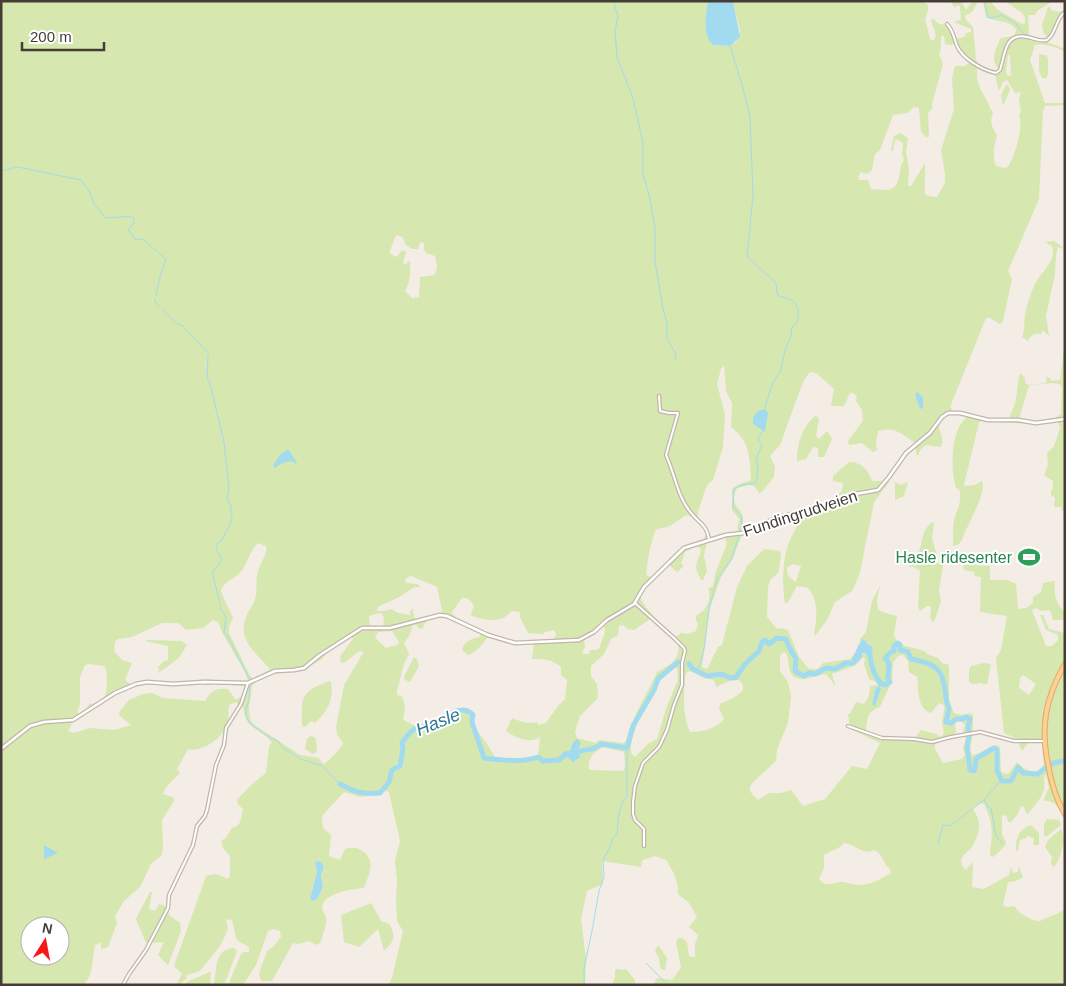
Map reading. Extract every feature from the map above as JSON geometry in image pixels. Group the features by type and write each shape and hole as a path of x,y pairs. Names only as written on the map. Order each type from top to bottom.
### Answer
{"main road":[{"path":"1065,664 1050,695 1045,721 1044,741 1056,798 1065,814"}],"street":[{"path":"947,24 951,28 958,48 973,64 996,73 1000,70 1006,45 1010,40 1021,36 1040,41 1046,40 1054,32 1060,16 1065,12"},
{"path":"659,396 660,411 678,413 666,455 679,492 691,513 707,528 709,539"},
{"name":"Fundingrudveien","path":"1,749 30,726 44,722 73,720 115,693 136,684 147,682 173,684 204,682 248,683 275,671 304,668 320,654 362,628 390,628 411,624 430,616 444,615 467,627 510,642 575,641 589,635 607,620 635,603 644,587 681,550 709,539 743,533 776,518 827,505 850,495 878,490 890,477 906,453 930,433 942,417 948,413 960,413 988,420 1018,420 1036,423 1065,419"},
{"path":"635,603 684,648 685,652 682,662 682,685 667,730 659,747 643,763 634,790 633,814 635,820 644,829 644,846"},
{"path":"123,985 146,950 168,908 169,895 193,845 197,826 207,810 216,765 224,745 226,728 241,704 248,683"},
{"path":"848,726 877,738 914,739 932,742 969,734 984,733 1018,741 1044,741"}],"green space":[{"path":"1,1 708,1 707,36 713,45 730,46 737,41 740,31 733,1 922,1 928,5 925,19 930,39 933,41 936,36 931,19 939,24 947,25 952,36 956,39 964,37 966,33 971,32 971,29 954,22 961,20 960,7 959,5 954,7 951,1 961,1 966,10 973,1 978,1 973,11 965,16 966,20 973,27 976,60 980,65 991,70 997,70 998,68 994,57 1001,38 1014,36 1016,30 1010,24 986,17 983,1 990,1 998,10 1022,24 1025,23 1025,17 1005,1 1053,1 1037,11 1035,15 1029,15 1028,17 1029,35 1038,39 1047,38 1042,26 1048,7 1059,12 1065,10 1053,35 1047,42 1065,49 1065,51 1046,45 1035,45 1030,60 1045,103 1065,103 1065,105 1045,106 1043,111 1039,199 1008,271 1012,279 1003,321 1000,324 990,318 986,318 950,407 954,411 990,418 1010,418 1016,399 1020,373 1028,385 1046,383 1047,376 1052,381 1060,380 1065,343 1065,547 1062,507 1054,507 1055,497 1051,496 1053,481 1044,475 1048,465 1047,453 1054,446 1060,429 1058,422 1032,424 979,422 964,485 975,485 982,481 982,494 962,540 959,544 953,546 953,524 959,505 960,493 954,481 953,450 958,429 967,416 955,414 942,419 939,426 942,438 941,447 926,445 920,450 917,458 915,443 894,430 878,431 877,450 873,452 862,443 849,445 848,441 863,421 862,410 856,401 857,396 850,393 844,406 831,406 834,389 816,373 810,372 803,382 780,445 770,456 775,467 774,477 762,492 759,493 754,486 748,485 737,488 734,497 735,504 743,516 743,531 764,520 796,511 798,508 800,513 778,519 741,537 733,558 721,577 710,608 702,667 707,669 718,647 722,645 737,587 747,566 764,549 779,551 781,554 779,570 770,580 768,587 767,617 777,629 788,630 799,657 809,669 818,669 823,663 850,659 855,653 853,658 855,660 860,654 867,654 870,651 867,642 860,641 858,647 860,639 866,632 872,601 880,586 877,600 878,609 897,616 894,635 898,644 925,651 927,654 938,658 943,664 948,664 949,700 954,713 962,715 970,713 973,715 970,751 972,755 998,745 1000,748 1001,771 1003,773 1008,774 1017,762 1027,770 1037,771 1044,767 1042,744 1039,740 1031,739 1022,751 1017,739 1004,733 996,658 1001,650 1007,616 980,612 981,577 975,576 974,572 964,570 963,563 990,566 990,580 1007,580 1016,584 1018,609 1026,608 1033,603 1033,597 1041,592 1043,583 1055,581 1056,598 1059,606 1065,612 1065,820 1055,804 1044,799 1049,787 1046,774 1044,777 1043,793 1028,814 1024,807 1021,806 1018,814 1010,823 1006,815 1002,816 1002,834 1006,843 993,857 990,856 992,839 987,810 984,804 981,803 973,808 979,822 978,831 974,844 963,856 961,862 966,870 973,862 972,887 984,889 1009,875 1011,867 1013,873 1018,872 1019,867 1023,877 1016,881 1008,882 1003,905 1006,907 1014,906 1020,913 1032,920 1040,921 1065,910 1065,985 653,985 657,978 672,980 681,968 676,942 678,938 682,938 687,942 689,956 695,957 695,944 698,935 689,927 697,917 689,903 678,894 676,880 671,869 666,860 655,856 643,860 642,867 602,861 603,884 587,891 581,919 586,959 585,985 388,985 392,978 403,931 397,921 396,899 395,861 400,841 389,792 385,791 379,795 360,797 344,792 322,816 323,828 331,835 329,856 340,860 345,849 355,848 365,853 371,865 364,888 333,895 324,902 322,909 326,921 321,942 317,945 309,941 298,944 293,943 272,981 261,981 259,974 267,951 281,937 280,931 273,929 268,931 256,965 243,985 214,985 216,967 223,952 234,948 237,951 225,983 229,983 241,954 249,952 249,947 236,938 232,920 228,919 226,922 228,927 226,934 220,946 200,971 187,975 186,979 182,982 183,985 176,985 182,974 174,966 206,876 217,874 227,879 230,877 230,856 223,847 222,840 241,821 243,809 237,800 266,773 269,746 272,742 249,724 244,714 243,706 236,702 229,705 228,721 223,732 207,746 194,750 188,749 177,769 180,773 166,787 163,794 174,798 174,801 162,820 162,855 151,864 140,887 124,901 115,916 117,923 108,947 101,949 101,942 95,945 91,972 83,985 1,985","holes":["941,36 944,36 945,44 957,43 960,51 969,59 969,63 965,66 955,66 952,78 954,109 941,150 945,183 937,197 925,194 925,163 911,186 908,186 909,169 906,152 908,138 900,133 894,136 891,151 893,151 895,140 897,139 903,143 902,154 904,160 897,184 888,190 871,189 868,180 859,180 858,177 861,172 867,174 872,170 875,154 880,150 893,115 907,113 914,107 919,108 921,132 926,137 929,137 928,113 932,109 943,64 939,54","1008,54 1010,56 1011,76 1007,75 1006,72","977,68 995,75 999,91 1003,82 1007,80 1015,93 1021,92 1019,100 1021,110 1019,115 1020,134 1008,167 996,166 994,151 997,136 992,126 993,112 977,78","396,235 403,237 405,244 412,249 418,249 420,242 424,243 426,253 435,256 437,267 435,275 420,277 419,298 415,297 413,299 405,291 410,272 410,260 405,265 403,263 406,252 402,250 397,257 389,253","724,365 726,391 732,403 731,427 742,438 748,450 751,480 732,489 732,510 739,519 737,532 723,533 712,537 707,527 698,518 698,512 705,490 713,480 723,447 725,414 717,384","1060,384 1062,388 1061,414 1046,420 1019,419 1030,385","686,515 689,515 698,521 706,532 704,539 683,546 651,577 646,575 649,552 655,531 670,526","725,537 727,544 716,571 713,586 708,589 708,603 705,609 696,616 698,624 696,631 688,634 680,633 674,637 642,601 644,588 669,565 677,572 684,566 681,564 685,552 696,546 701,549 696,567 701,580 703,580 707,571 704,556 707,542","258,543 266,546 266,552 257,574 255,599 246,617 244,635 250,647 270,669 254,679 250,676 229,633 229,627 233,618 221,592 223,586 240,573","411,576 437,587 441,613 419,619 415,618 414,609 410,611 411,615 398,613 391,609 377,611 378,607 401,596 414,587 421,587 417,584 406,583 405,579","462,598 464,598 471,601 474,606 472,616 493,620 503,618 511,611 520,612 520,617 528,633 542,634 554,630 556,634 554,639 532,642 509,641 483,632 452,614","1036,608 1041,611 1050,610 1053,620 1064,620 1064,633 1049,629 1043,615 1040,615 1046,630 1058,635 1058,640 1052,646 1046,646 1032,610","381,613 384,617 383,627 370,625 369,617","435,617 446,618 480,634 480,637 464,644 462,650 468,655 477,650 488,637 515,644 534,644 532,659 548,660 561,667 561,675 567,680 565,699 546,723 538,725 537,722 527,723 512,718 506,731 527,740 540,737 538,757 529,760 497,760 487,743 474,727 473,715 468,711 456,712 431,726 425,727 403,720 405,706 402,696 397,695 397,691 404,664 409,654 404,643 413,625 417,625 418,628 422,629 427,620","650,619 678,644 678,654 670,665 657,672 636,714 626,741 623,743 599,740 596,743 577,738 575,731 580,716 598,698 597,684 591,676 591,666 604,654 611,639 618,635 619,626 623,625 628,629 634,630","213,620 218,622 248,681 231,682 205,679 174,683 145,681 130,684 125,680 132,663 122,660 114,651 115,641 132,637 162,623 178,623 186,630 203,628","603,625 605,633 600,648 590,650 589,654 582,654 585,647 584,639","392,631 399,642 397,645 386,648 375,638 378,632","351,636 353,639 341,655 340,662 344,663 358,652 362,651 363,653 344,685 336,727 337,734 343,743 342,746 325,764 319,758 300,755 253,724 249,715 252,686 257,681 270,675 303,670 322,659 328,652","785,652 788,657 791,673 799,679 826,674 834,686 832,674 856,665 863,657 869,679 883,683 887,681 885,686 879,686 881,689 875,706 872,704 878,684 870,686 867,700 863,704 856,702 850,714 848,714 850,729 880,743 867,769 852,766 825,799 803,806 791,790 781,793 769,793 758,800 750,790 752,783 776,761 777,749 788,723 791,696 788,682 780,671 780,655","903,655 908,661 909,672 917,677 919,698 926,711 931,713 939,703 944,705 943,735 940,737 921,730 915,738 882,738 866,730 869,715 880,707 892,681 893,663 898,656","85,665 104,666 107,681 104,697 96,703 89,704 86,710 79,714 77,712 80,704 80,677","674,668 677,668 678,680 667,706 657,739 648,744 635,757 631,753 631,746 641,714 657,684","690,671 704,678 714,680 716,687 729,681 739,680 743,684 743,688 742,692 738,695 720,704 719,708 724,719 721,722 704,731 690,732 684,705 685,676","1023,675 1036,684 1029,695 1019,688 1020,678","197,683 246,686 243,695 236,700 228,689 215,690 205,701 163,698 152,693 143,694 129,700 120,711 119,715 131,725 115,730 89,728 74,733 68,731 72,723 121,691 149,684 175,686","961,721 965,725 963,731 966,740 963,748 965,755 962,759 943,763 935,749 935,744 955,735 955,724","604,747 624,752 625,767 623,771 589,770 589,762 597,751","844,843 866,852 874,850 881,856 891,873 875,882 861,885 841,882 827,884 819,879 824,868 824,855","318,861 324,867 321,875 323,887 317,899 310,899 317,872 315,862"]},
{"path":"1039,54 1046,55 1048,58 1048,75 1046,78 1042,78 1039,71"},
{"path":"1006,85 1008,85 1010,90 1003,106 1001,95"},
{"path":"1054,241 1065,249 1058,247 1056,254 1055,274 1046,316 1049,336 1043,330 1041,334 1031,336 1028,341 1022,337 1026,310 1035,284 1051,261 1052,246 1045,242"},
{"path":"816,415 819,419 816,436 819,439 827,431 832,439 824,457 818,457 818,448 813,447 806,459 797,461 801,436 807,425"},
{"path":"849,462 854,462 864,467 872,481 890,481 874,502 860,572 854,587 852,591 835,602 827,620 815,636 816,604 812,593 808,588 797,586 785,604 784,567 788,545 798,525 801,513 823,505 842,491 843,483 833,481 833,476","holes":["793,564 801,566 796,582 788,575 787,567"]},
{"path":"895,482 901,485 908,482 904,496 895,500"},
{"path":"932,522 934,524 932,539 937,555 937,563 943,565 939,591 941,601 933,622 930,618 930,606 920,611 918,607 920,571 914,567 909,567 912,556 919,553 924,532"},
{"path":"145,641 181,641 187,645 179,658 158,673 158,667 168,660 168,646"},
{"path":"414,657 417,659 419,666 410,682 405,680 404,677"},
{"path":"984,663 991,664 987,685 969,682 971,666"},
{"path":"329,681 331,682 332,694 327,709 315,723 311,721 303,727 302,704 306,695 313,688"},
{"path":"310,736 316,739 317,752 313,754 305,749 307,739"},
{"path":"1047,819 1059,820 1061,825 1046,837 1044,836 1044,824"},
{"path":"1030,825 1039,833 1039,845 1033,845 1034,838 1027,836 1020,840 1018,851 1016,851 1018,836"},
{"path":"1061,829 1063,838 1062,849 1054,867 1051,864 1052,857 1045,847 1048,840"},
{"path":"150,892 152,892 149,909 155,911 159,904 165,906 170,916 180,923 181,931 168,965 158,955 164,942 146,943 136,919"},
{"path":"371,903 381,921 389,924 393,932 393,939 384,951 378,929 359,947 344,942 341,915"},
{"path":"659,946 667,958 665,970 660,968 659,958 655,951"},
{"path":"626,969 635,980 635,985 612,985 615,970"},
{"path":"211,971 210,985 183,985"}],"water":[{"path":"708,1 733,1 740,37 730,46 713,45 707,36 706,12"},
{"path":"917,392 923,397 923,408 920,409 915,394"},
{"path":"765,409 768,413 765,432 753,424 753,418 758,411"},
{"path":"289,450 297,463 292,461 282,463 275,468 273,465 280,455"},
{"path":"862,639 869,646 870,657 865,653 860,654 855,660 852,659"},
{"path":"879,680 883,683 887,681 889,683 887,686 879,686 881,689 874,706 872,704 875,690 879,685 876,682"},
{"path":"577,739 581,743 578,750 580,757 573,762 566,756 573,742"},
{"path":"44,845 58,853 44,859"},
{"path":"318,861 324,867 321,875 323,887 317,899 312,901 310,899 317,872 315,862"}],"waterway":[{"path":"613,1 618,16 615,31 617,57 633,98 643,143 643,175 649,194 655,228 655,262 667,323 667,339 676,354 675,360"},
{"path":"984,1 988,17 1002,15 1015,23 1024,34 1036,38"},
{"path":"730,46 750,117 753,196 747,257 776,283 779,296 792,300 798,308 798,315"},
{"path":"1,171 18,167 81,180 91,194 94,204 106,218 134,218 134,223 128,230 136,240 142,239 146,241 166,259 156,296"},
{"path":"155,299 159,306"},
{"path":"162,309 177,324 182,325 207,352"},
{"path":"765,408 773,382 781,370 792,327 797,323 798,316"},
{"path":"208,355 207,379 209,380 224,442 229,489 227,499 231,506 231,513"},
{"path":"740,531 741,515 733,508 734,489 742,485 756,483 758,467 756,461 762,444 758,439 762,432"},
{"path":"220,604 213,570 222,559 216,549 217,543 222,540 230,525 232,516"},
{"path":"713,592 718,578 731,560 739,536"},
{"path":"697,671 705,643 708,613 713,594"},
{"path":"220,607 226,617 224,633 227,635 250,680"},
{"name":"Hasle","path":"689,664 693,669 707,676 721,674 731,678 736,677 745,664 759,651 762,642 765,640 769,644 777,638 786,639 796,659 795,671 804,676 809,673 815,674 826,668 835,669 846,663 853,663 859,657 860,647 864,646 870,648 870,658 875,675 885,685 890,682 888,679 889,663 885,658 894,651 894,646 898,643 900,650 908,652 911,659 925,662 939,671 944,682 949,709 946,722 951,723 956,719 966,717 970,719 967,745 970,770 974,771 977,758 994,748 997,750 997,771 1002,781 1011,781 1018,767 1023,773 1038,774 1050,764 1065,761"},
{"name":"Hasle","path":"340,784 360,792 380,793 389,782 392,770 400,766 403,749 402,742 413,730 439,723 451,713 465,710 473,715 472,722 484,758 518,760 538,757 543,761 559,760 566,754 595,748 601,744 627,748 633,726 654,690 658,679 678,662"},
{"path":"250,685 246,709 246,716 250,724 272,739 277,740 283,748 300,759 322,766 340,784"},
{"name":"Hasle","path":"584,985 584,968 599,891 604,877 603,860 613,838 617,834 620,809 627,797 627,748"},
{"path":"938,844 943,825 950,826 984,800 1001,780"},
{"path":"984,800 988,807 991,808 996,836 1002,843"},
{"path":"646,963 668,985"}],"place":[{"name":"Hasle ridesenter","path":"1029,557"}]}
